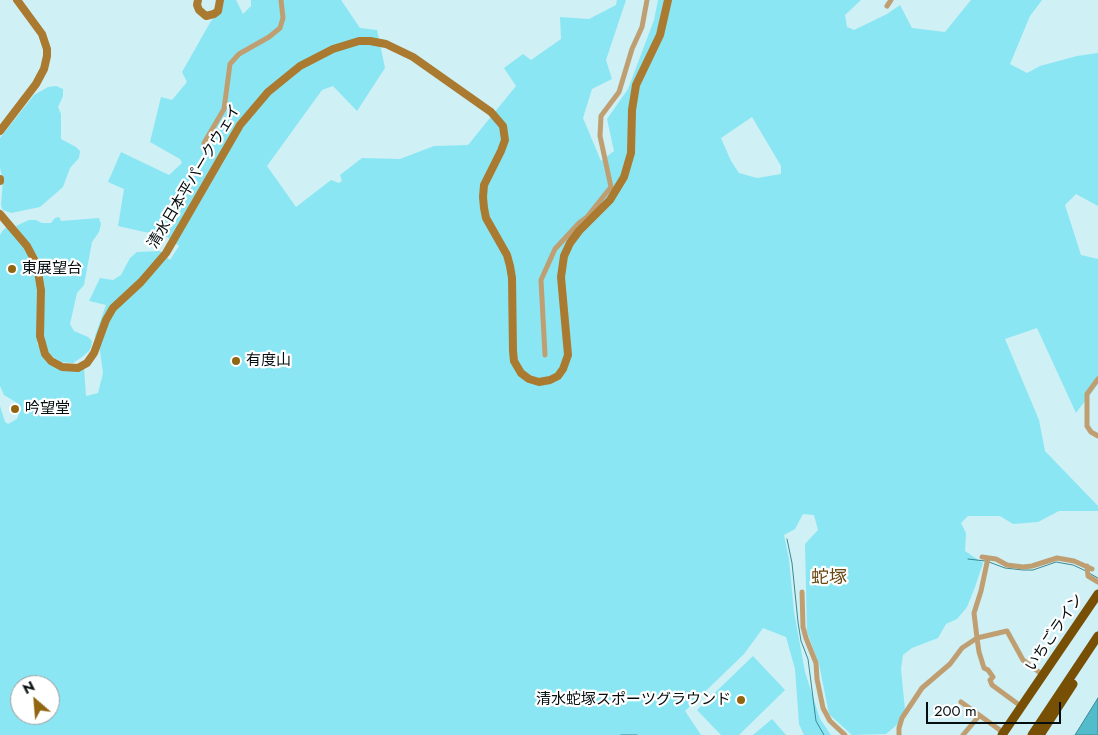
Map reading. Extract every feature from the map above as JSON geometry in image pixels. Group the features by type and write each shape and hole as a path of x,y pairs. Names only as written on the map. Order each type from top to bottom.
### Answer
{"highway":[{"name":"いちごライン","path":"1005,734 1016,721 1019,710 1098,594"},
{"path":"1032,735 1098,636"},
{"path":"1040,735 1098,646"}],"street":[{"path":"0,131 36,84 44,69 47,56 47,49 42,34 17,0"},
{"path":"198,0 199,10 206,16 210,16 218,11 220,0"},
{"path":"204,143 224,109 230,64 239,54 269,37 280,28 283,18 281,0"},
{"path":"545,355 541,280 555,249 578,223 587,217 611,187 600,136 600,120 619,92 632,49 642,27 647,0"},
{"name":"清水日本平パークウェイ","path":"0,214 27,246 37,265 41,290 40,336 43,349 51,361 62,367 72,369 82,366 94,353 112,308 141,282 166,253 240,125 256,106 278,83 313,59 327,52 353,42 370,41 386,44 413,57 498,118 503,126 505,140 484,185 484,208 490,226 507,255 511,271 514,361 518,369 525,376 533,381 545,382 561,373 566,365 568,355 561,277 564,256 579,231 610,200 624,177 631,153 634,96 641,73 660,35 668,0"},
{"path":"887,6 891,0"},
{"path":"1098,379 1087,394 1087,426 1091,432 1098,436"},
{"path":"1019,710 992,685 990,680 993,677 984,668 979,652 974,614 981,592 985,557 1007,565 1023,567 1058,558 1074,561 1090,567 1088,576 1098,582"},
{"path":"802,592 803,627 816,663 823,708 830,721 845,735"},
{"path":"899,735 902,718 922,688 950,664 962,648 977,638 1006,631 1023,660 1043,675"},
{"path":"961,702 1005,734"},
{"path":"963,735 979,716"}],"shaded area":[{"path":"223,0 236,0 243,14 251,6 251,0 341,0 360,28 377,30 385,68 357,111 333,86 322,90 267,166 296,207 331,180 339,183 342,181 340,175 362,158 400,159 434,146 468,145 516,86 504,68 523,54 531,60 561,39 560,17 589,19 616,5 617,0 626,0 606,60 612,79 592,89 583,118 601,161 614,151 607,119 628,89 654,20 658,0 861,0 845,15 847,27 854,30 887,14 900,5 912,28 945,32 971,0 1042,0 1030,16 1010,64 1027,73 1040,66 1077,56 1098,53 1098,206 1076,194 1065,205 1081,255 1098,259 1098,384 1076,413 1037,328 1005,339 1039,420 1045,451 1098,506 1098,511 1059,511 1038,522 1013,524 1000,516 968,516 961,523 966,533 965,551 983,563 975,587 967,607 957,619 946,624 938,638 912,648 903,655 901,669 905,710 899,723 886,734 852,735 829,714 819,664 807,632 805,544 818,530 814,515 803,514 795,529 784,535 789,559 794,612 805,672 820,719 831,735 804,735 799,724 795,669 786,637 763,628 744,654 685,711 701,735 0,735 0,406 5,422 8,424 17,419 21,408 19,404 4,395 0,386 0,235 8,226 24,247 33,263 38,281 37,343 44,358 51,363 84,368 86,396 98,393 103,373 100,351 95,336 106,305 89,301 100,278 113,280 121,275 130,258 137,252 160,251 170,260 179,246 167,237 118,226 124,189 108,182 121,152 169,175 182,163 180,159 150,142 161,97 172,100 187,82 182,72 211,21 219,13","holes":["752,117 781,166 781,174 757,178 739,173 731,161 721,138"]},
{"path":"56,86 63,89 63,96 58,107 61,114 61,139 80,151 79,158 70,168 63,187 40,207 11,213 3,210 1,205 3,180 0,168 0,138 34,95 48,87"},
{"path":"59,217 61,221 99,218 101,224 99,232 92,242 84,285 77,293 70,324 74,331 88,337 92,341 91,347 89,351 73,363 61,362 46,349 43,326 45,288 43,275 38,259 16,226 29,220 51,223 55,218"},
{"name":"清水蛇塚スポーツグラウンド","path":"753,656 785,690 739,735 721,735 697,710"},
{"path":"1098,698 1098,735 1075,735"},
{"name":"清水蛇塚スポーツグラウンド","path":"772,719 786,735 753,735"}],"waterway":[{"path":"787,539 792,563 801,641 808,659 816,721 824,735"},
{"path":"968,559 985,561"},
{"path":"989,562 1005,568 1023,570 1033,570 1056,562 1073,565 1086,571"},
{"path":"1089,573 1098,578"},
{"path":"621,735 637,735"}],"place":[{"name":"東展望台","path":"12,269"},
{"name":"有度山","path":"236,361"},
{"name":"吟望堂","path":"15,409"},
{"name":"清水蛇塚スポーツグラウンド","path":"741,700"}],"district":[{"name":"蛇塚","path":"829,579"}]}
